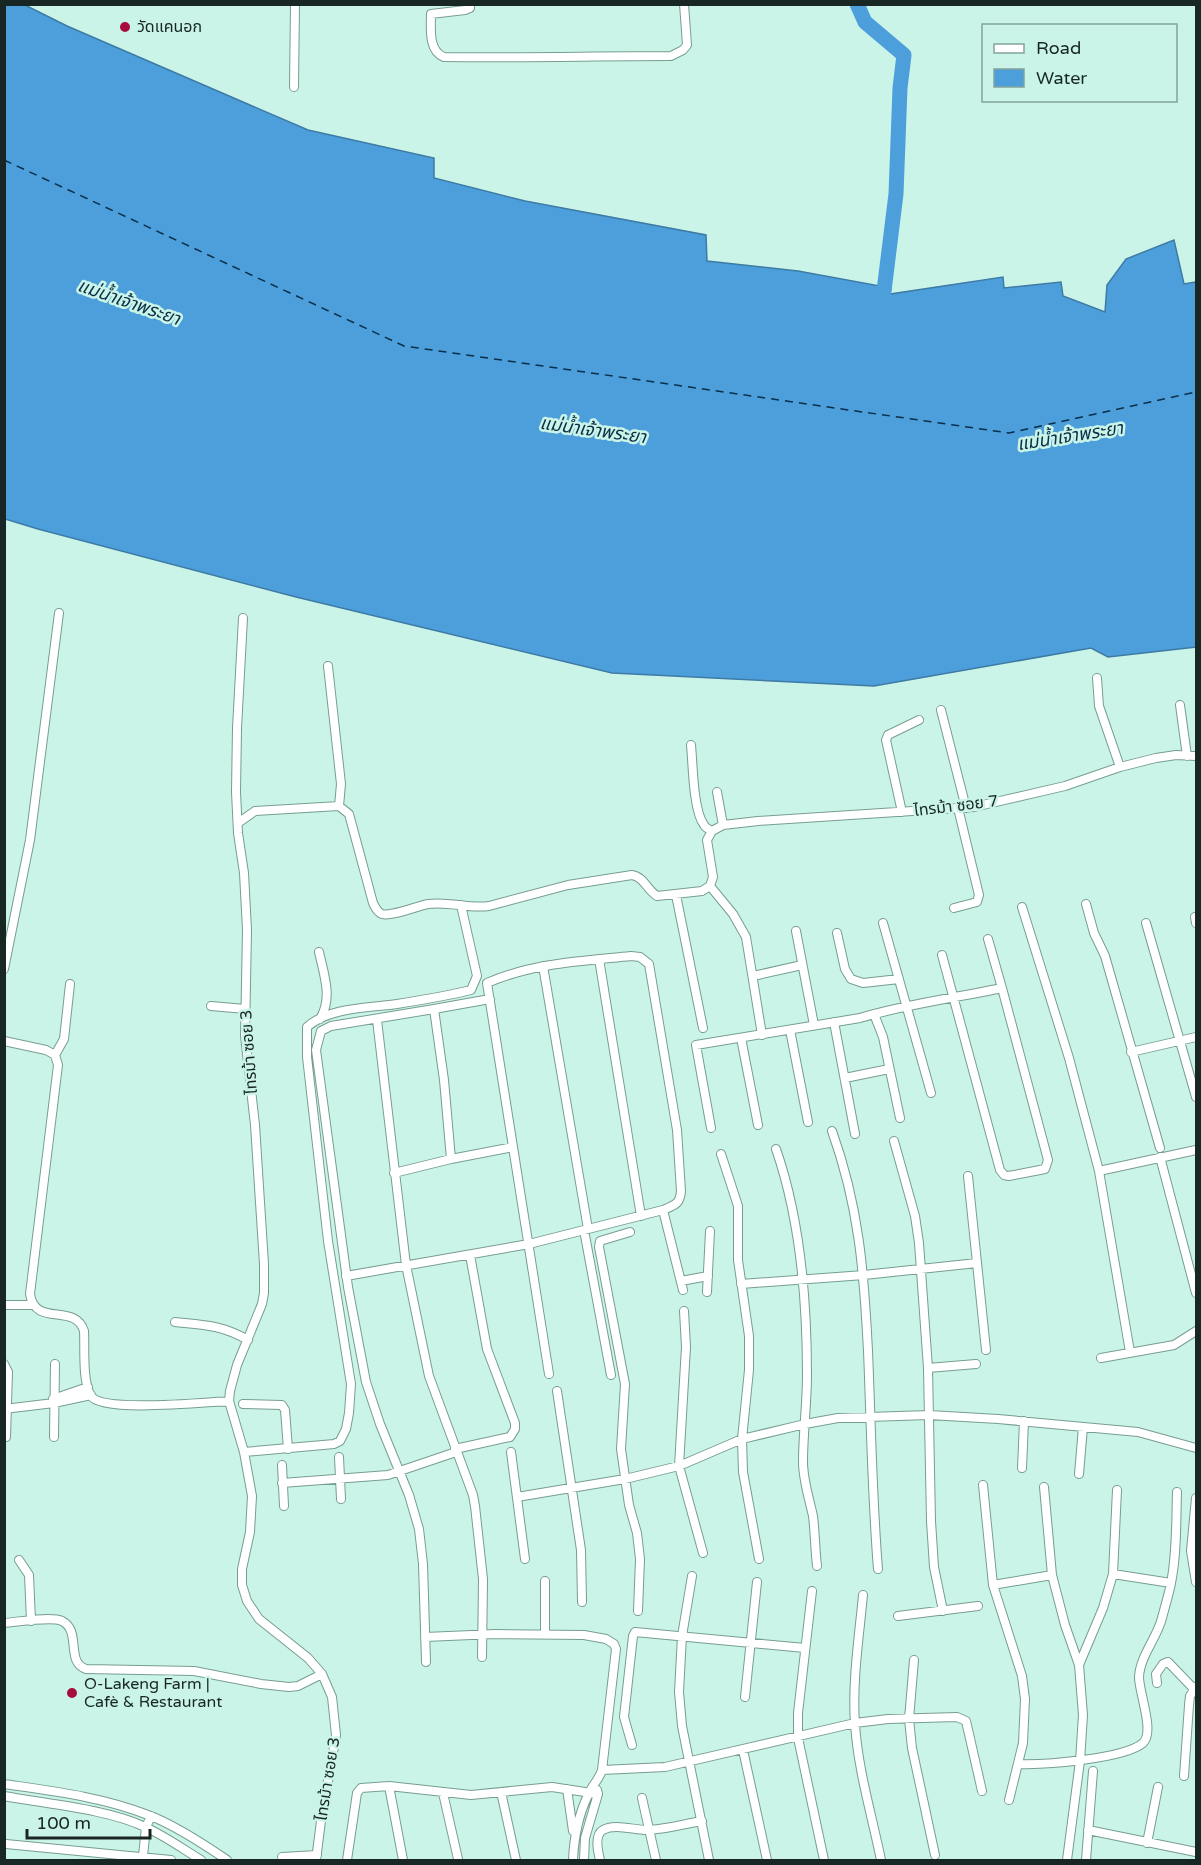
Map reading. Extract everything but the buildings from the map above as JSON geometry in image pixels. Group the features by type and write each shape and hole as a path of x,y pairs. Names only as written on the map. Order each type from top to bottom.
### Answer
{"street":[{"path":"294,87 295,4"},
{"path":"470,4 470,8 465,10 431,14 433,49 438,55 526,59 578,56 671,56 683,50 687,45 684,4"},
{"path":"4,969 8,936 30,840 59,613"},
{"name":"ไทรม้า ซอย 3","path":"243,618 236,792 247,930 245,1036 255,1125 264,1264 263,1300 237,1365 229,1401 244,1452 253,1502 250,1532 242,1569 242,1585 247,1601 259,1619 308,1658 322,1674 332,1697 336,1735 316,1858"},
{"path":"328,666 341,784 339,806"},
{"path":"1097,678 1099,706 1120,767"},
{"path":"1180,705 1187,756"},
{"path":"941,710 979,895 977,902 954,908"},
{"path":"902,812 886,740 888,735 919,720"},
{"path":"238,823 255,811 339,806 349,814 373,903 378,912 382,914 389,915 430,904 478,908 568,885 632,875 638,876 657,896 702,891 710,886 713,877 707,840 712,831 705,826 699,811 692,746"},
{"name":"ไทรม้า ซอย 7","path":"712,831 723,825 962,808 1009,800 1065,786 1120,767 1156,758 1176,755 1197,756"},
{"path":"717,792 723,825"},
{"path":"710,886 739,922 747,942 762,1035"},
{"path":"676,895 704,1028"},
{"path":"1086,904 1094,933 1105,956 1197,1293"},
{"path":"244,1452 334,1444 340,1441 349,1413 351,1384 328,1241 307,1057 307,1027 320,1019 348,1011 471,990 477,976 461,905"},
{"path":"1022,907 1069,1058 1099,1171 1130,1352"},
{"path":"883,923 930,1093"},
{"path":"1146,923 1197,1097"},
{"path":"796,931 814,1026"},
{"path":"837,933 845,969 851,979 863,982 899,979"},
{"path":"942,955 1000,1170 1004,1175 1009,1176 1045,1169 1048,1160 988,939"},
{"path":"319,952 328,998 326,1009 320,1019"},
{"path":"346,1276 529,1244 641,1216 678,1204 680,1201 677,1130 649,964 640,957 631,956 543,966 507,974 487,983 529,1244 549,1374"},
{"path":"599,959 641,1216"},
{"path":"753,976 802,965"},
{"path":"543,966 611,1375"},
{"path":"55,1055 64,1039 70,984"},
{"path":"711,1128 696,1045 814,1026 1002,988"},
{"path":"426,1662 423,1564 419,1529 366,1382 346,1276 316,1050 321,1031 331,1026 490,999"},
{"path":"210,1006 245,1009"},
{"path":"434,1009 452,1160"},
{"path":"874,1014 883,1037 900,1118"},
{"path":"377,1020 406,1265 429,1376 475,1506 483,1580 482,1657"},
{"path":"834,1022 855,1134"},
{"path":"790,1030 808,1122"},
{"path":"1131,1052 1197,1037"},
{"path":"741,1038 758,1125"},
{"path":"4,1041 46,1050 55,1055 58,1065 30,1294 32,1305"},
{"path":"844,1078 889,1069"},
{"path":"832,1131 854,1205 864,1275 878,1569"},
{"path":"894,1141 915,1216 921,1269 928,1368 933,1556 943,1611"},
{"path":"394,1173 513,1147"},
{"path":"776,1149 794,1211 801,1279 806,1339 803,1467 813,1518 817,1566"},
{"path":"1099,1171 1160,1153 1197,1150"},
{"path":"721,1154 738,1206 741,1284 749,1336 749,1370 742,1439 744,1480 759,1559"},
{"path":"968,1176 986,1350"},
{"path":"663,1210 682,1285 708,1276"},
{"path":"707,1292 710,1231"},
{"path":"630,1232 604,1238 598,1247 625,1384 621,1449 640,1558 638,1611"},
{"path":"282,1483 388,1475 456,1451 510,1437 515,1429 515,1423 487,1349 471,1255"},
{"path":"741,1284 864,1275 977,1263"},
{"path":"4,1305 32,1305 42,1312 77,1319 82,1324 89,1391 101,1403 148,1405 229,1401"},
{"path":"684,1311 686,1347 679,1466 703,1553"},
{"path":"175,1322 229,1329 248,1340"},
{"path":"1101,1358 1174,1345 1197,1331"},
{"path":"4,1364 8,1372 6,1437"},
{"path":"54,1437 51,1402 55,1364"},
{"path":"928,1368 976,1364"},
{"path":"6,1409 51,1402 89,1391"},
{"path":"557,1391 581,1550 582,1602"},
{"path":"243,1404 282,1405 285,1410 288,1449"},
{"path":"517,1497 625,1479 679,1466 742,1439 838,1418 929,1415 1024,1421 1138,1432 1197,1448"},
{"path":"1022,1468 1024,1421"},
{"path":"1079,1474 1083,1426"},
{"path":"512,1452 525,1559"},
{"path":"339,1457 341,1499"},
{"path":"282,1465 284,1506"},
{"path":"983,1485 993,1585 1022,1676 1026,1699 1023,1743 1009,1800"},
{"path":"1044,1487 1052,1575 1079,1665 1083,1715 1080,1761 1067,1860"},
{"path":"1079,1665 1103,1608 1113,1574 1117,1490"},
{"path":"1018,1764 1080,1761 1135,1749 1145,1741 1148,1734 1140,1686 1140,1671 1161,1622 1171,1584 1177,1492"},
{"path":"1197,1498 1191,1551 1193,1572 1197,1582"},
{"path":"19,1560 29,1575 31,1621"},
{"path":"1113,1574 1171,1584"},
{"path":"993,1585 1052,1575"},
{"path":"692,1576 682,1636 680,1692 682,1726 710,1860"},
{"path":"545,1581 545,1634"},
{"path":"745,1697 758,1582"},
{"path":"812,1590 798,1713 798,1738 824,1860"},
{"path":"863,1595 854,1696 855,1723 857,1745 881,1860"},
{"path":"898,1616 978,1606"},
{"path":"4,1623 53,1620 64,1622 72,1633 75,1660 86,1669 194,1671 289,1687 298,1686 322,1674"},
{"path":"632,1745 624,1716 635,1632 805,1648"},
{"path":"425,1637 584,1635 606,1639 614,1644 616,1650 602,1770 589,1792 574,1835"},
{"path":"1069,1636 1077,1642 1085,1643 1090,1640"},
{"path":"914,1660 909,1719 912,1748 935,1855"},
{"path":"1157,1683 1156,1674 1163,1664 1168,1662 1195,1688 1189,1705 1184,1776"},
{"path":"602,1770 644,1769 690,1762 855,1723 888,1719 957,1717 966,1721 982,1791"},
{"path":"743,1750 767,1860"},
{"path":"1086,1860 1093,1771"},
{"path":"584,1860 585,1838 598,1794 596,1783"},
{"path":"8,1785 109,1802 151,1816 227,1860"},
{"path":"346,1860 357,1793 361,1788 389,1786 471,1795 552,1787 598,1794"},
{"path":"389,1786 403,1860"},
{"path":"1147,1843 1158,1787"},
{"path":"567,1789 574,1835 573,1860"},
{"path":"501,1792 516,1860"},
{"path":"443,1793 458,1859"},
{"path":"8,1797 105,1814 146,1827 201,1860"},
{"path":"642,1798 656,1860"},
{"path":"143,1856 146,1827 151,1816"},
{"path":"600,1860 597,1844 601,1831 604,1829 616,1827 648,1830 702,1821"},
{"path":"1088,1830 1197,1852"},
{"path":"6,1844 171,1860"},
{"path":"282,1857 316,1858"}],"water":[{"name":"แม่น้ำเจ้าพระยา","path":"5,4 25,5 67,26 308,130 434,158 434,178 525,201 706,235 707,261 798,271 891,288 890,294 1003,277 1004,288 1061,282 1063,296 1105,312 1107,285 1126,259 1174,240 1184,284 1196,282 1196,647 1108,657 1091,648 874,686 612,673 296,597 5,519"}],"waterway":[{"path":"857,4 865,22 904,55 900,88 896,194 882,307"}],"ferry route":[{"path":"4,160 404,346 1009,433 1196,392"}],"place":[{"name":"วัดแคนอก","path":"125,27"},
{"name":"O-Lakeng Farm | Cafè & Restaurant","path":"72,1693"}]}
